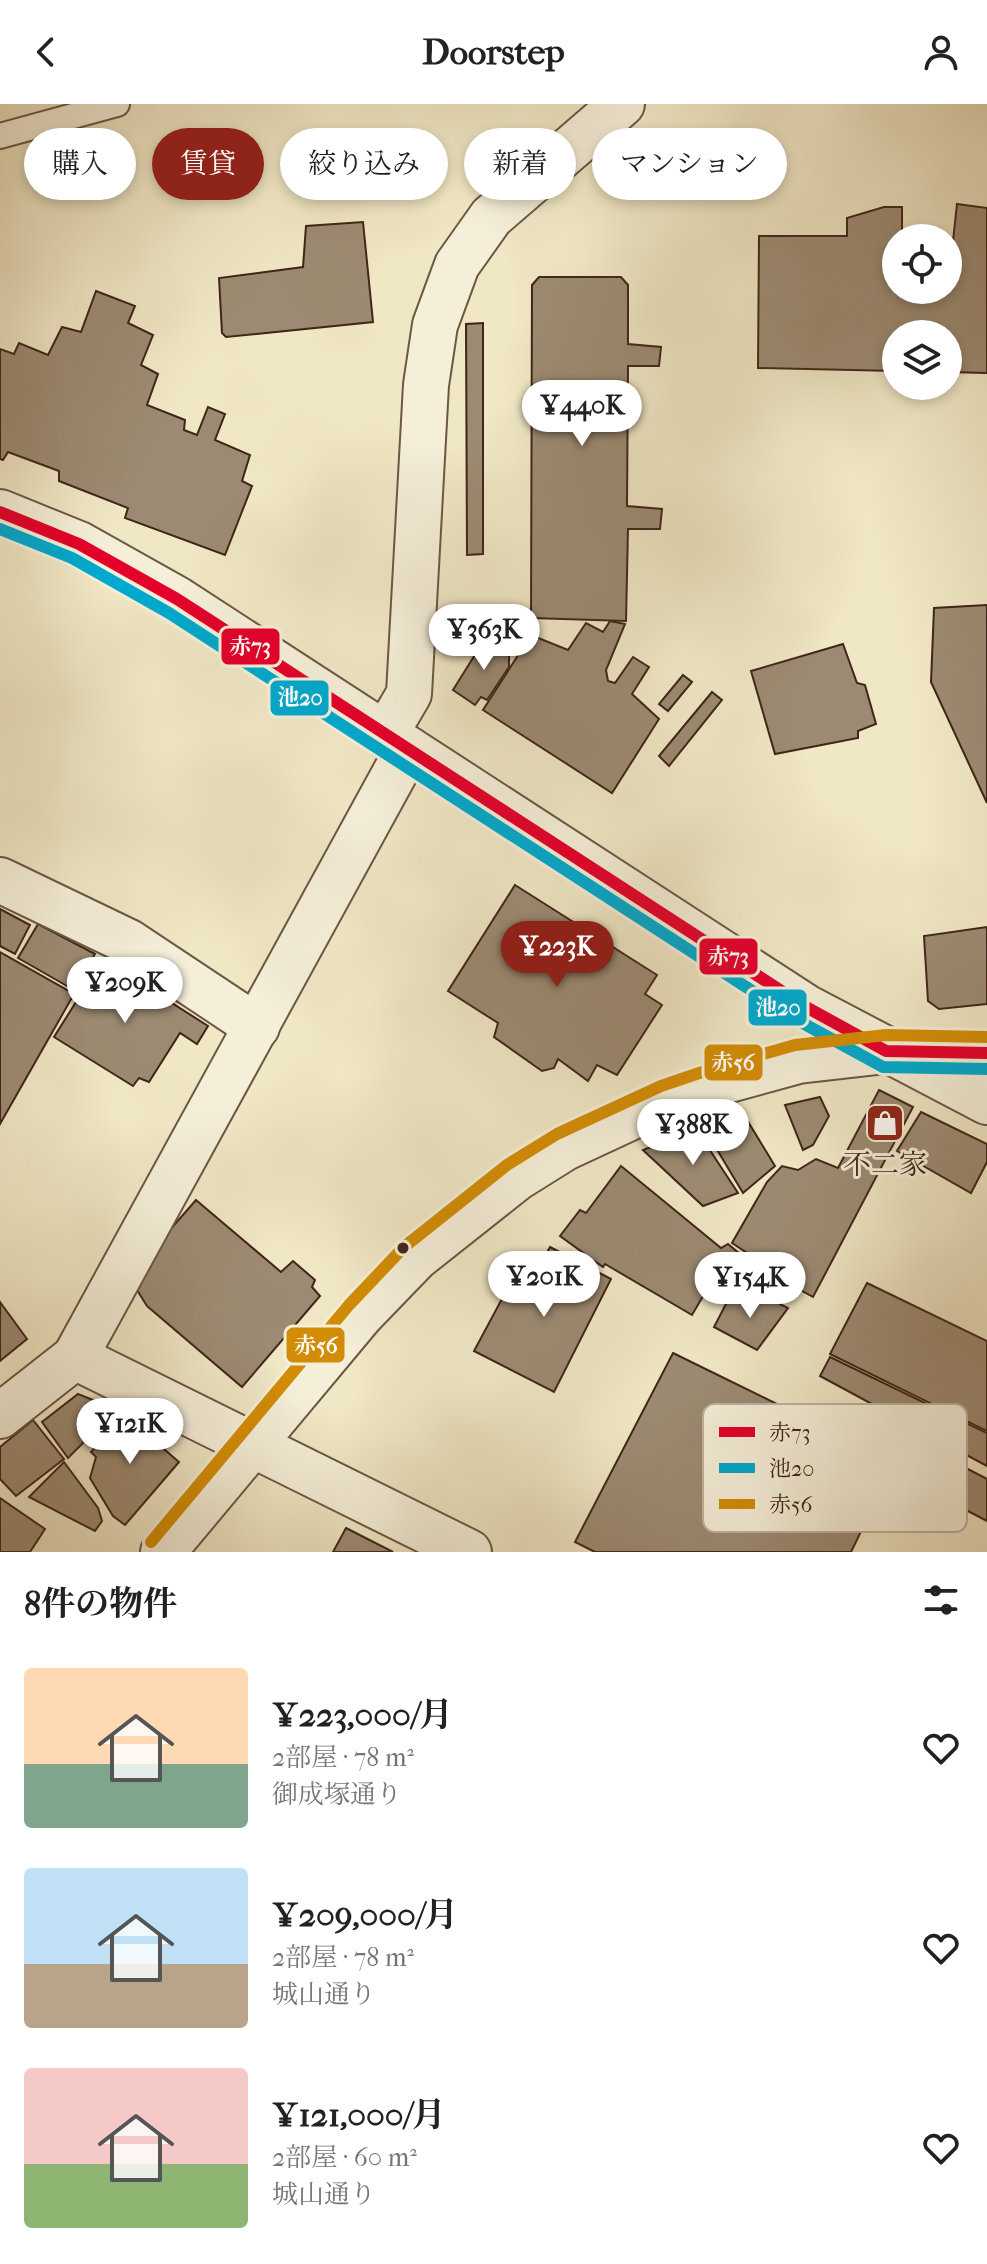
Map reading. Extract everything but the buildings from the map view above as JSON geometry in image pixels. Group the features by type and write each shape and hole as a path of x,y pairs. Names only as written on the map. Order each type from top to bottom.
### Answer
{"street":[{"path":"0,1416 75,1357 257,1027 396,742 409,694 426,385 435,325 457,265 491,217 622,104"},
{"path":"0,512 79,544 135,575 806,1007 987,1102"},
{"path":"0,880 129,942 257,1027"},
{"path":"163,1552 361,1315 416,1258 517,1178 565,1148 666,1101 798,1061 886,1051 987,1053"},
{"path":"75,1357 469,1552"}],"lane":[{"path":"0,136 117,104"}],"transit line":[{"name":"赤73","path":"0,512 79,544 177,599 806,1007 886,1051 987,1053"},
{"name":"池20","path":"0,529 72,558 169,613 797,1020 883,1067 987,1069"},
{"name":"赤56","path":"151,1542 349,1305 404,1247 507,1165 557,1134 661,1086 795,1045 886,1035 987,1037"}],"place":[{"name":"不二家","path":"885,1123"}]}
